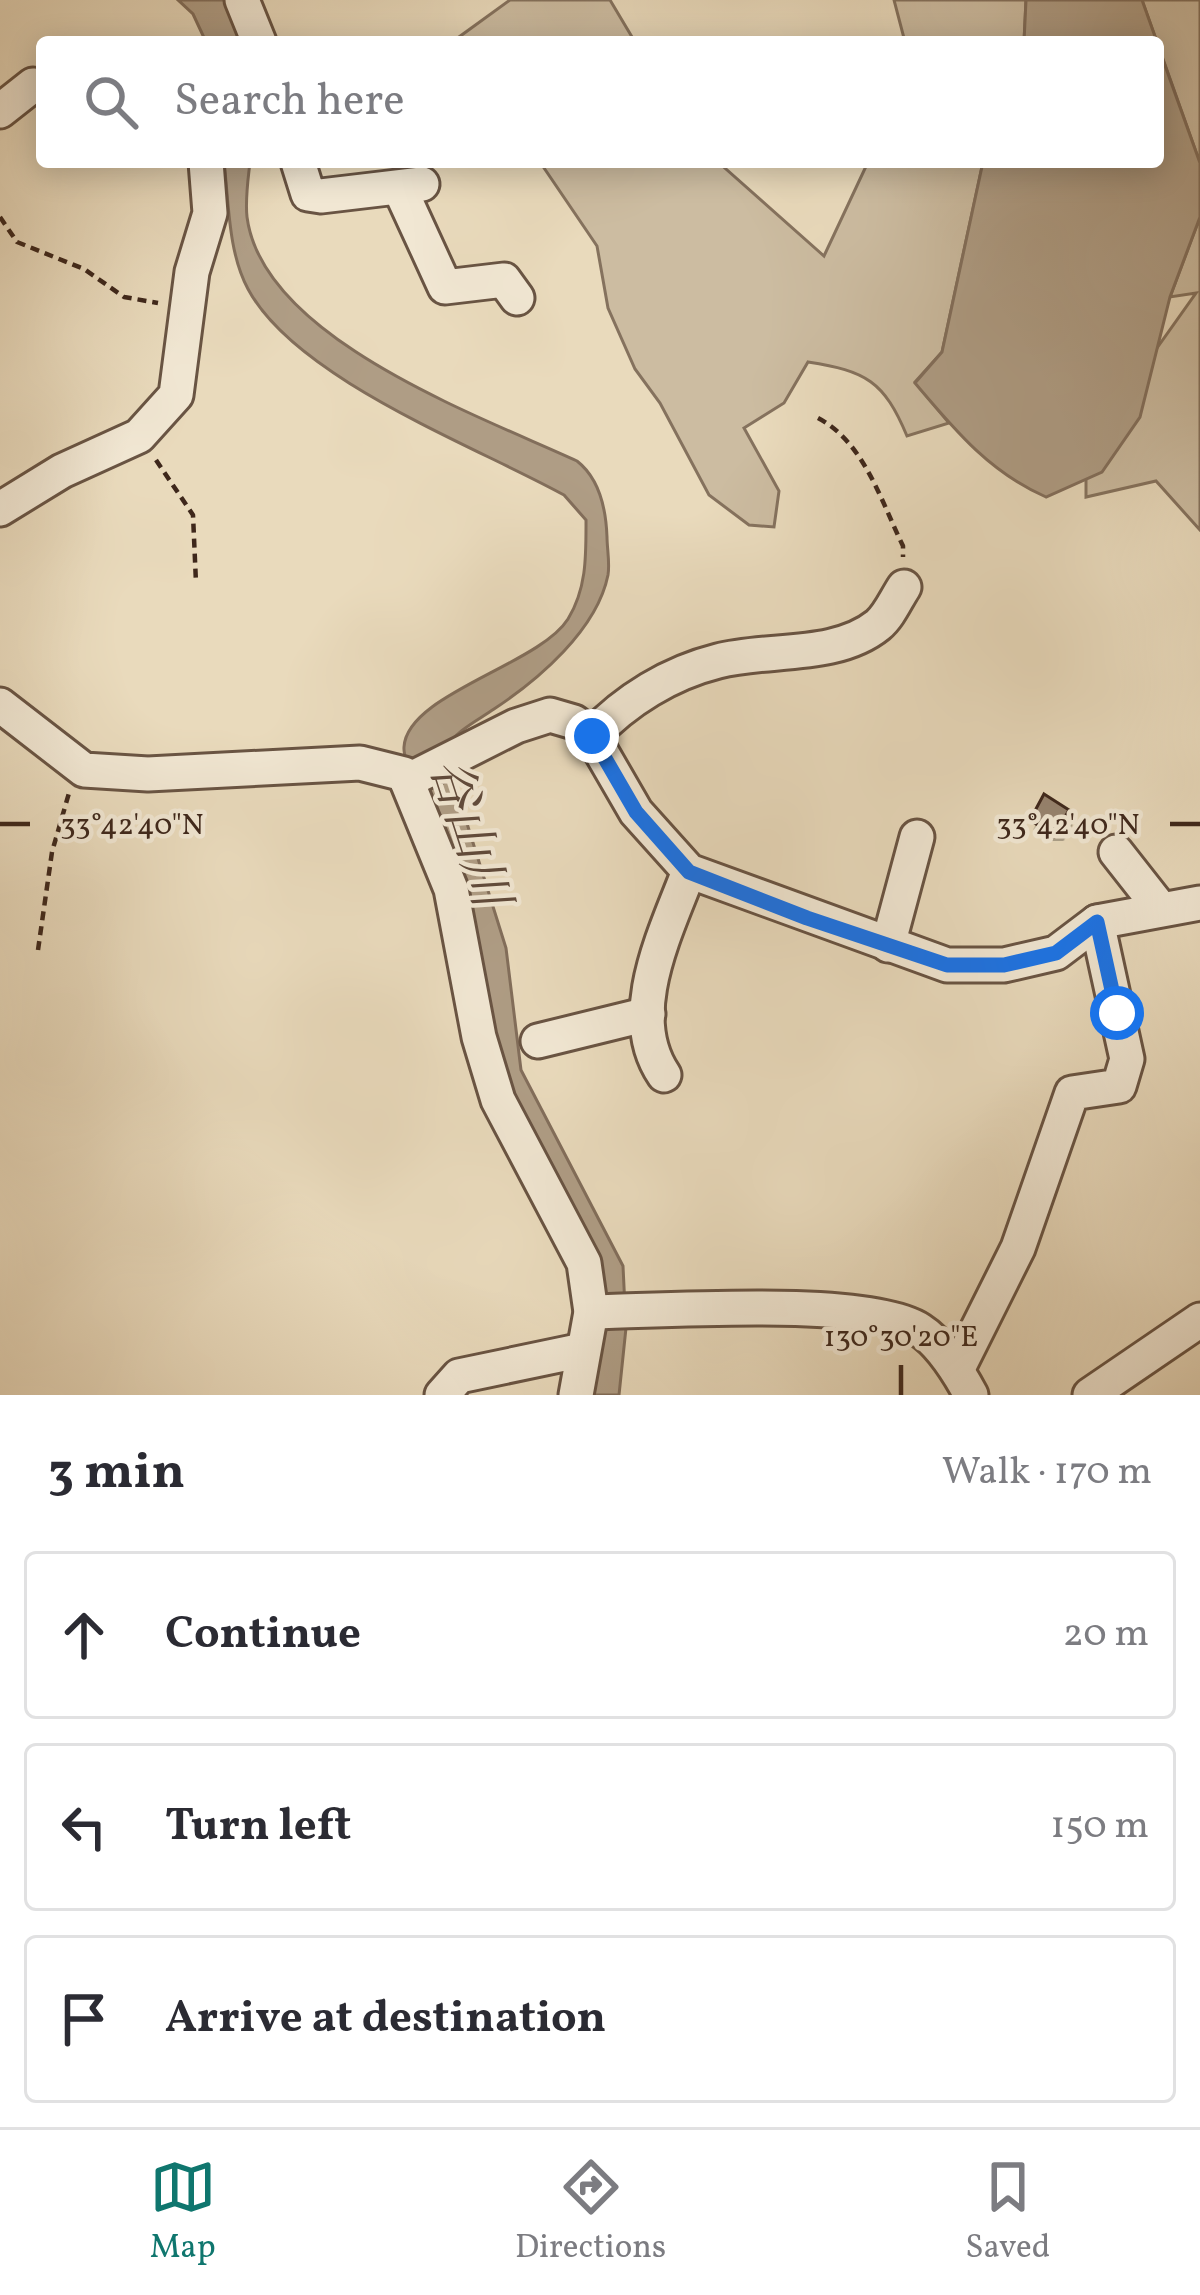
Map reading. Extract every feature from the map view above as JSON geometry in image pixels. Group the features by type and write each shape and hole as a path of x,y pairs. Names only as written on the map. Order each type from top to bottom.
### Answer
{"street":[{"path":"242,0 257,36"},
{"path":"0,111 33,85"},
{"path":"0,509 62,471 140,436 176,395 186,308 210,214 206,168"},
{"path":"300,168 308,194 411,186 445,287 504,280 517,298"},
{"path":"592,736 616,710 668,679 716,661 844,644 881,624 904,587"},
{"path":"2,711 84,770 148,774 360,763 404,774 451,890 479,1037 498,1100 584,1263 591,1312 577,1395"},
{"path":"407,781 550,715 574,722 592,736 636,812 689,872 947,965 1004,965 1056,953 1097,922 1200,903"},
{"path":"888,945 917,837"},
{"path":"1116,852 1160,908"},
{"path":"664,1075 648,1052 652,970 689,872"},
{"path":"591,1312 718,1307 887,1316 922,1331 964,1382 1018,1248 1072,1093 1119,1086 1127,1059 1097,922"},
{"path":"538,1041 648,1014"},
{"path":"1090,1395 1200,1320"},
{"path":"442,1395 459,1376 584,1350"}],"path":[{"path":"0,217 16,242 84,269 124,297 186,308"},
{"path":"818,418 841,430 858,454 903,546 904,587"},
{"path":"140,436 193,515 196,583"},
{"path":"38,950 52,852 77,764"}],"shaded area":[{"path":"510,0 610,0 631,36 460,36"},
{"path":"894,0 1026,0 1024,36 903,36"},
{"path":"1142,0 1200,0 1200,163 1164,62 1164,36 1155,36"},
{"path":"544,168 725,168 824,256 865,168 982,168 942,352 915,382 949,423 907,436 890,402 871,382 808,362 784,403 744,428 779,491 774,527 749,525 709,495 660,403 635,369 608,308 597,246"},
{"path":"1200,217 1200,530 1156,481 1086,497 1086,448 1196,293 1170,297"}],"water":[{"path":"178,0 225,0 242,36 203,36 193,14"},
{"path":"1026,0 1142,0 1155,36 1024,36"},
{"path":"1164,63 1200,163 1200,217 1170,297 1140,417 1102,472 1046,497 1007,475 959,433 915,383 942,352 982,168 1164,168"},
{"name":"谷山川","path":"225,168 249,168 247,217 262,261 292,300 333,336 382,368 577,461 600,495 609,570 592,615 547,668 444,750 506,948 521,1070 623,1266 626,1328 619,1395 591,1395 598,1335 496,1056 404,747 411,728 427,711 531,651 568,619 582,583 586,520 564,495 391,407 305,352 272,322 248,289 230,227"}],"building":[{"path":"1044,794 1069,810 1054,836 1030,820"}],"route":[{"path":"592,736 636,812 689,872 947,965 1004,965 1056,953 1097,922 1117,1013"}]}
